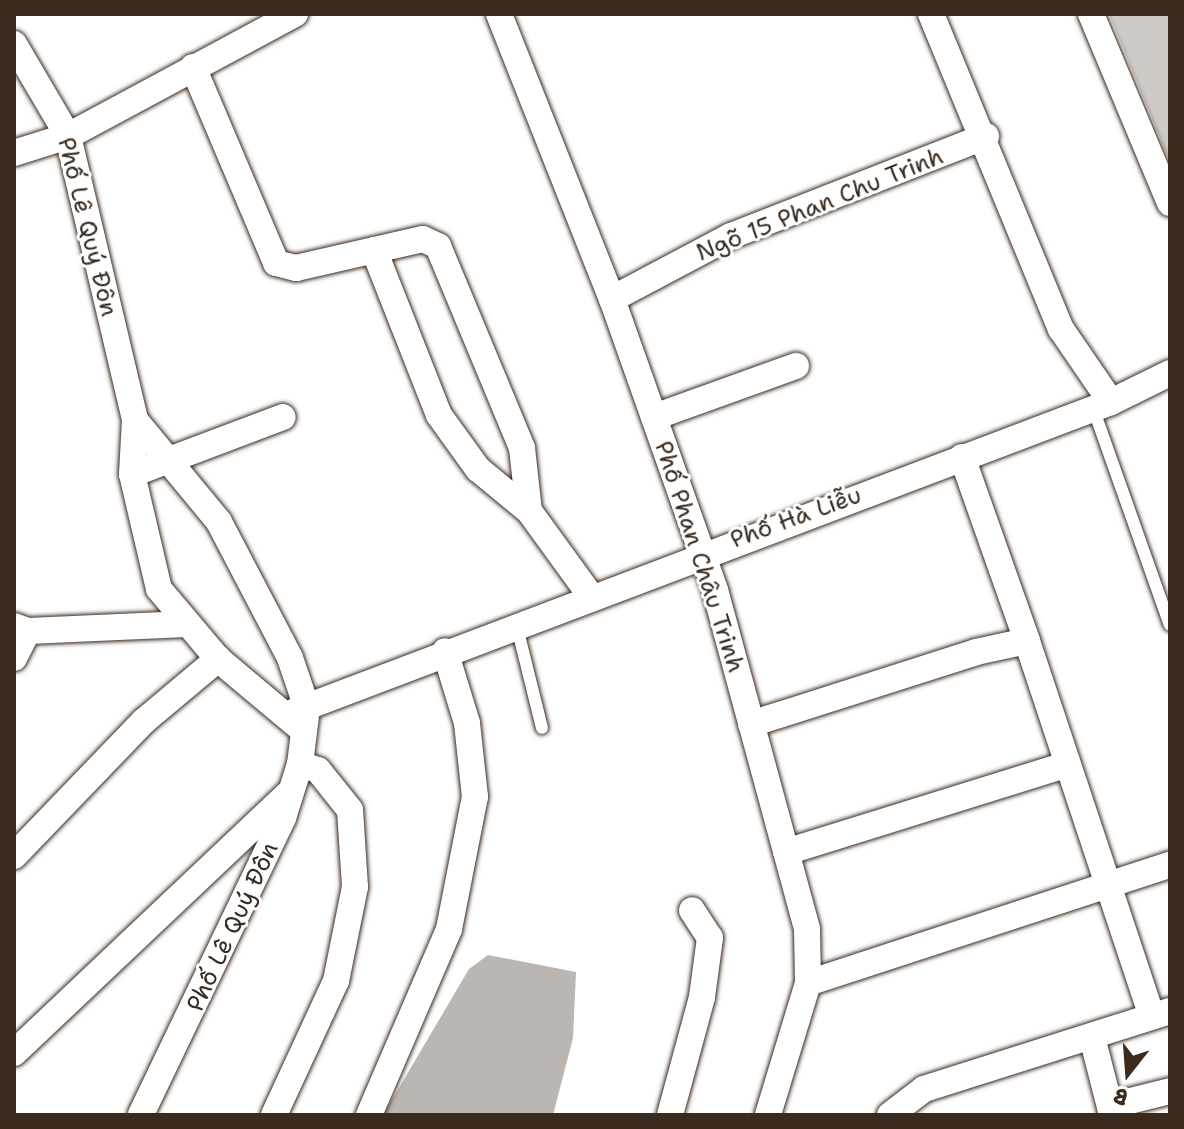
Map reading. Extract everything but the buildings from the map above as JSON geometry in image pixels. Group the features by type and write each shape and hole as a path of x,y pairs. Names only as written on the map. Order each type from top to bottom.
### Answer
{"street":[{"path":"14,153 68,136 295,14"},
{"name":"Phố Phan Châu Trinh","path":"499,14 612,299 702,553 807,929 808,983 768,1115"},
{"path":"1091,14 1170,203"},
{"path":"942,17 1061,329 1102,405"},
{"name":"Phố Lê Quý Đôn","path":"14,44 68,136 135,420 132,474 151,567 159,589 218,659 299,718"},
{"path":"193,67 276,263 296,268 423,239 438,246 522,448 529,511"},
{"name":"Ngõ 15 Phan Chu Trinh","path":"612,299 731,236 986,136"},
{"path":"374,250 439,415 478,469 529,511 590,595"},
{"path":"654,417 796,366"},
{"name":"Phố Hà Liễu","path":"299,718 445,651 1102,405 1170,373"},
{"path":"132,474 171,464 283,417"},
{"name":"Phố Lê Quý Đôn","path":"135,420 219,522 260,595 299,718 300,764 293,790 251,893 141,1115"},
{"path":"890,1115 924,1089 1161,1014 1105,888 1027,641 962,457"},
{"path":"14,658 21,628 187,624"},
{"path":"751,724 976,652 1027,641"},
{"path":"369,1115 449,929 475,797 467,723 445,651"},
{"path":"14,856 144,721 218,659"},
{"path":"274,1115 336,981 355,887 350,810 318,770 300,764"},
{"path":"786,852 1066,765"},
{"path":"14,1053 293,790"},
{"path":"808,983 1170,865"},
{"path":"670,1115 702,997 710,938 692,910"},
{"path":"1092,1037 1111,1111 1170,1091"}],"lane":[{"path":"1102,405 1170,625"},
{"path":"516,624 542,728"}],"shaded area":[{"path":"488,955 576,972 573,1038 553,1115 383,1115 469,969"}]}
